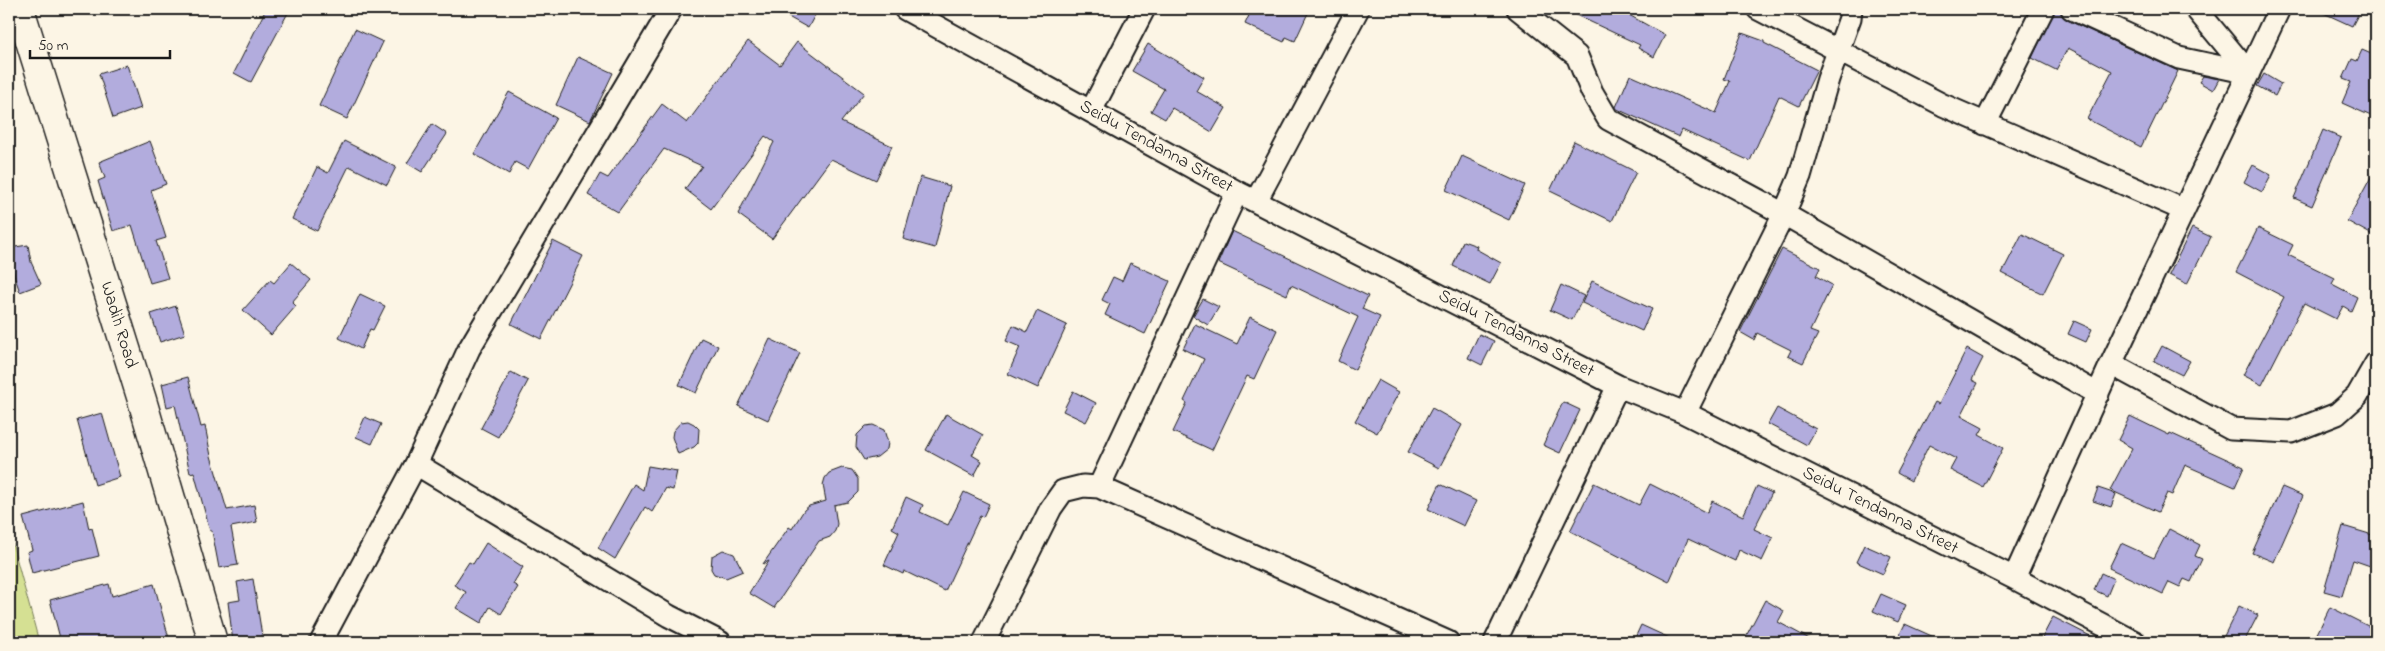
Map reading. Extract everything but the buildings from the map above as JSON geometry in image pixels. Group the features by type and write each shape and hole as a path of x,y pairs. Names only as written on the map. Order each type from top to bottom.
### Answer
{"street":[{"name":"Wadih Road","path":"20,9 142,400 213,642"},
{"path":"321,642 416,464 469,349 671,9"},
{"name":"Seidu Tendanna Street","path":"906,9 1247,197 1618,386 1685,414 2014,578 2125,640"},
{"path":"1091,111 1144,9"},
{"path":"1099,487 1247,197 1358,9"},
{"path":"1518,9 1578,56 1592,92 1608,119 1784,214 2098,394"},
{"path":"1758,9 1943,105 2184,210"},
{"path":"1685,414 1784,214 1800,176 1828,79 1850,18 1851,9"},
{"path":"1985,124 2043,9"},
{"path":"2072,9 2179,58 2248,73"},
{"path":"2196,9 2248,73"},
{"path":"2014,578 2111,364 2278,9"},
{"path":"2111,364 2231,429 2291,432 2337,414 2357,396 2376,363"},
{"path":"1495,642 1618,386"},
{"path":"416,464 669,616 720,642"},
{"path":"984,642 1030,548 1063,491 1083,486 1099,487 1411,635 1448,642"}],"green space":[{"path":"9,531 39,642 9,642"}]}
